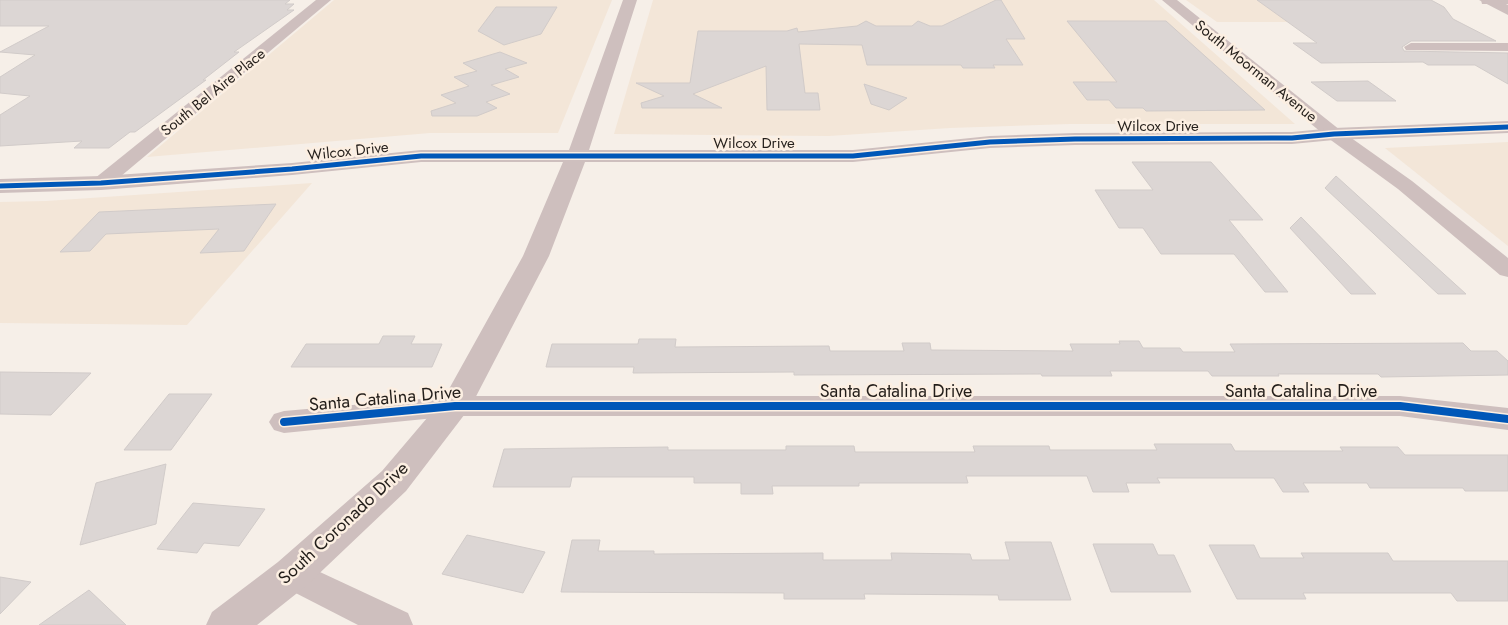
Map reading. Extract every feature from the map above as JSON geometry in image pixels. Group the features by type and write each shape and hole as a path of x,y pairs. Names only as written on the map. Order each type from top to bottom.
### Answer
{"street":[{"name":"South Bel Aire Place","path":"101,183 324,0"},
{"name":"South Coronado Drive","path":"226,625 292,574 394,481 455,406 536,256 580,148 630,0"},
{"name":"South Moorman Avenue","path":"1169,0 1334,134 1405,185 1508,270"},
{"path":"1487,0 1508,0"},
{"path":"1487,0 1508,11"},
{"path":"1411,47 1508,47"},
{"name":"Wilcox Drive","path":"0,170 121,167 442,143 853,156 990,142 1075,139 1292,138 1334,134 1508,127"},
{"name":"Wilcox Drive","path":"0,186 101,183 292,169 422,156 580,148"},
{"name":"Santa Catalina Drive","path":"284,422 455,406 1400,406 1508,419"},
{"path":"292,574 396,625"}],"shaded area":[{"path":"334,0 612,0 558,133 430,133 147,157"},
{"path":"653,0 1154,0 1295,124 1070,124 950,128 829,136 614,134"},
{"path":"1186,0 1389,0 1357,22 1217,22"},
{"path":"1508,142 1508,246 1385,148"},
{"path":"312,183 187,325 0,323 0,202 46,201"}],"building":[{"path":"0,0 290,0 285,4 294,4 287,10 294,10 234,52 239,52 203,80 206,80 135,132 130,132 109,148 74,148 82,141 0,146 0,115 30,96 0,93 0,77 35,55 0,52 49,26 0,26"},
{"path":"996,0 1001,0 1025,39 1006,39 1023,65 993,65 995,68 963,68 961,65 867,65 862,45 799,44 805,93 818,93 820,110 767,110 766,66 693,94 722,108 642,108 641,103 664,96 636,83 690,83 698,31 787,31 797,28 798,32 857,26 866,21 876,26 912,26 918,21 930,26 942,26"},
{"path":"1257,0 1431,0 1444,7 1453,19 1496,41 1411,41 1402,47 1404,51 1508,53 1508,84 1475,65 1428,65 1423,62 1321,63 1293,43 1317,43"},
{"path":"496,7 557,7 541,34 504,45 478,31"},
{"path":"1067,21 1166,21 1265,110 1146,111 1143,108 1116,108 1109,100 1087,100 1073,82 1117,82"},
{"path":"500,52 527,63 505,69 519,77 491,85 510,94 486,102 497,108 477,116 432,116 431,111 456,103 441,95 469,86 454,77 477,71 463,63"},
{"path":"1368,81 1396,101 1337,101 1311,82"},
{"path":"864,84 907,98 889,110 871,104"},
{"path":"1132,162 1211,162 1263,220 1229,220 1288,292 1265,292 1234,254 1161,254 1143,228 1119,228 1095,190 1153,190"},
{"path":"1336,176 1466,294 1438,294 1325,188"},
{"path":"276,204 244,251 200,253 219,229 106,234 90,251 60,252 99,212"},
{"path":"1301,217 1376,294 1351,294 1290,228"},
{"path":"383,336 415,336 411,344 442,344 432,367 291,367 306,344 379,344"},
{"path":"639,339 676,339 675,347 829,346 830,351 904,351 902,343 930,343 931,350 1073,351 1070,344 1120,344 1119,341 1139,341 1143,348 1180,348 1183,352 1235,352 1230,344 1463,343 1471,351 1497,351 1508,361 1508,375 1381,377 1378,374 1278,374 1279,376 1212,376 1208,371 1110,371 1112,376 1042,376 1041,374 794,375 794,372 633,373 634,367 546,367 552,344 638,344"},
{"path":"0,372 91,373 51,415 0,414"},
{"path":"169,394 212,394 171,450 124,450"},
{"path":"1154,444 1231,444 1235,451 1343,451 1340,447 1398,447 1405,455 1508,455 1508,491 1465,491 1463,488 1370,488 1367,483 1303,483 1309,492 1283,492 1274,478 1157,478 1160,483 1126,483 1129,492 1093,492 1087,476 966,476 968,483 859,483 859,486 772,486 773,494 741,494 741,483 694,483 694,477 572,477 570,487 493,487 504,449 668,447 668,450 786,450 786,446 854,446 855,452 975,452 973,446 1049,446 1050,450 1157,450"},
{"path":"166,464 156,524 80,545 96,483"},
{"path":"193,503 265,509 239,546 204,543 197,553 157,549"},
{"path":"467,535 545,552 523,593 442,574"},
{"path":"572,540 600,540 598,551 654,551 654,554 823,553 823,560 892,560 891,553 970,554 972,560 1010,560 1005,542 1051,542 1071,600 999,600 998,595 864,594 865,599 784,599 784,593 561,592"},
{"path":"1093,544 1153,544 1158,555 1174,555 1191,592 1111,592"},
{"path":"1209,545 1254,545 1260,558 1304,558 1301,553 1388,553 1393,561 1508,561 1508,601 1457,601 1451,593 1303,593 1306,599 1237,599"},
{"path":"0,577 31,582 0,614"},
{"path":"89,590 126,625 39,625"}],"cycle path":[{"path":"0,186 101,183 292,169 421,156 853,156 990,142 1075,139 1292,138 1334,134 1508,127"},
{"path":"284,422 455,406 1400,406 1508,419"}]}
